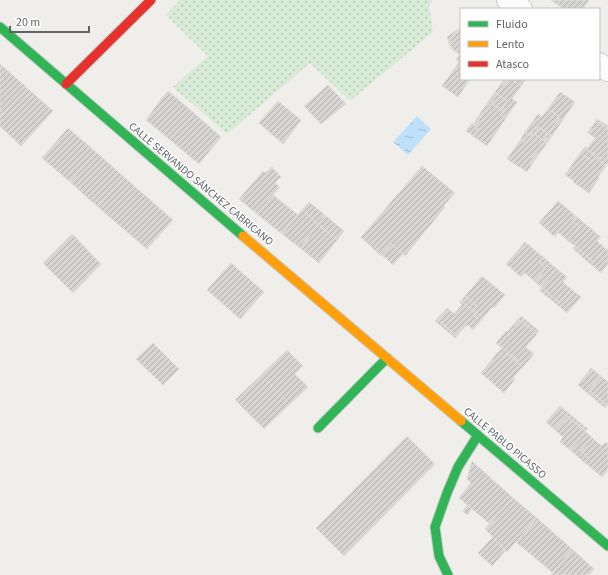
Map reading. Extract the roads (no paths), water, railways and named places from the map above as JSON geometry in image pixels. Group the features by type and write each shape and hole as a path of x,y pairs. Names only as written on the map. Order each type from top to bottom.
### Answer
{"street":[{"path":"66,84 151,0"},
{"path":"508,0 520,8"},
{"name":"CALLE SERVANDO SÁNCHEZ CABRICANO","path":"0,27 387,358"},
{"path":"318,428 387,358"},
{"name":"CALLE PABLO PICASSO","path":"387,358 608,546"},
{"path":"448,575 440,556 435,527 458,467 478,435"}],"water":[{"path":"417,116 431,129 408,155 393,142"}]}
